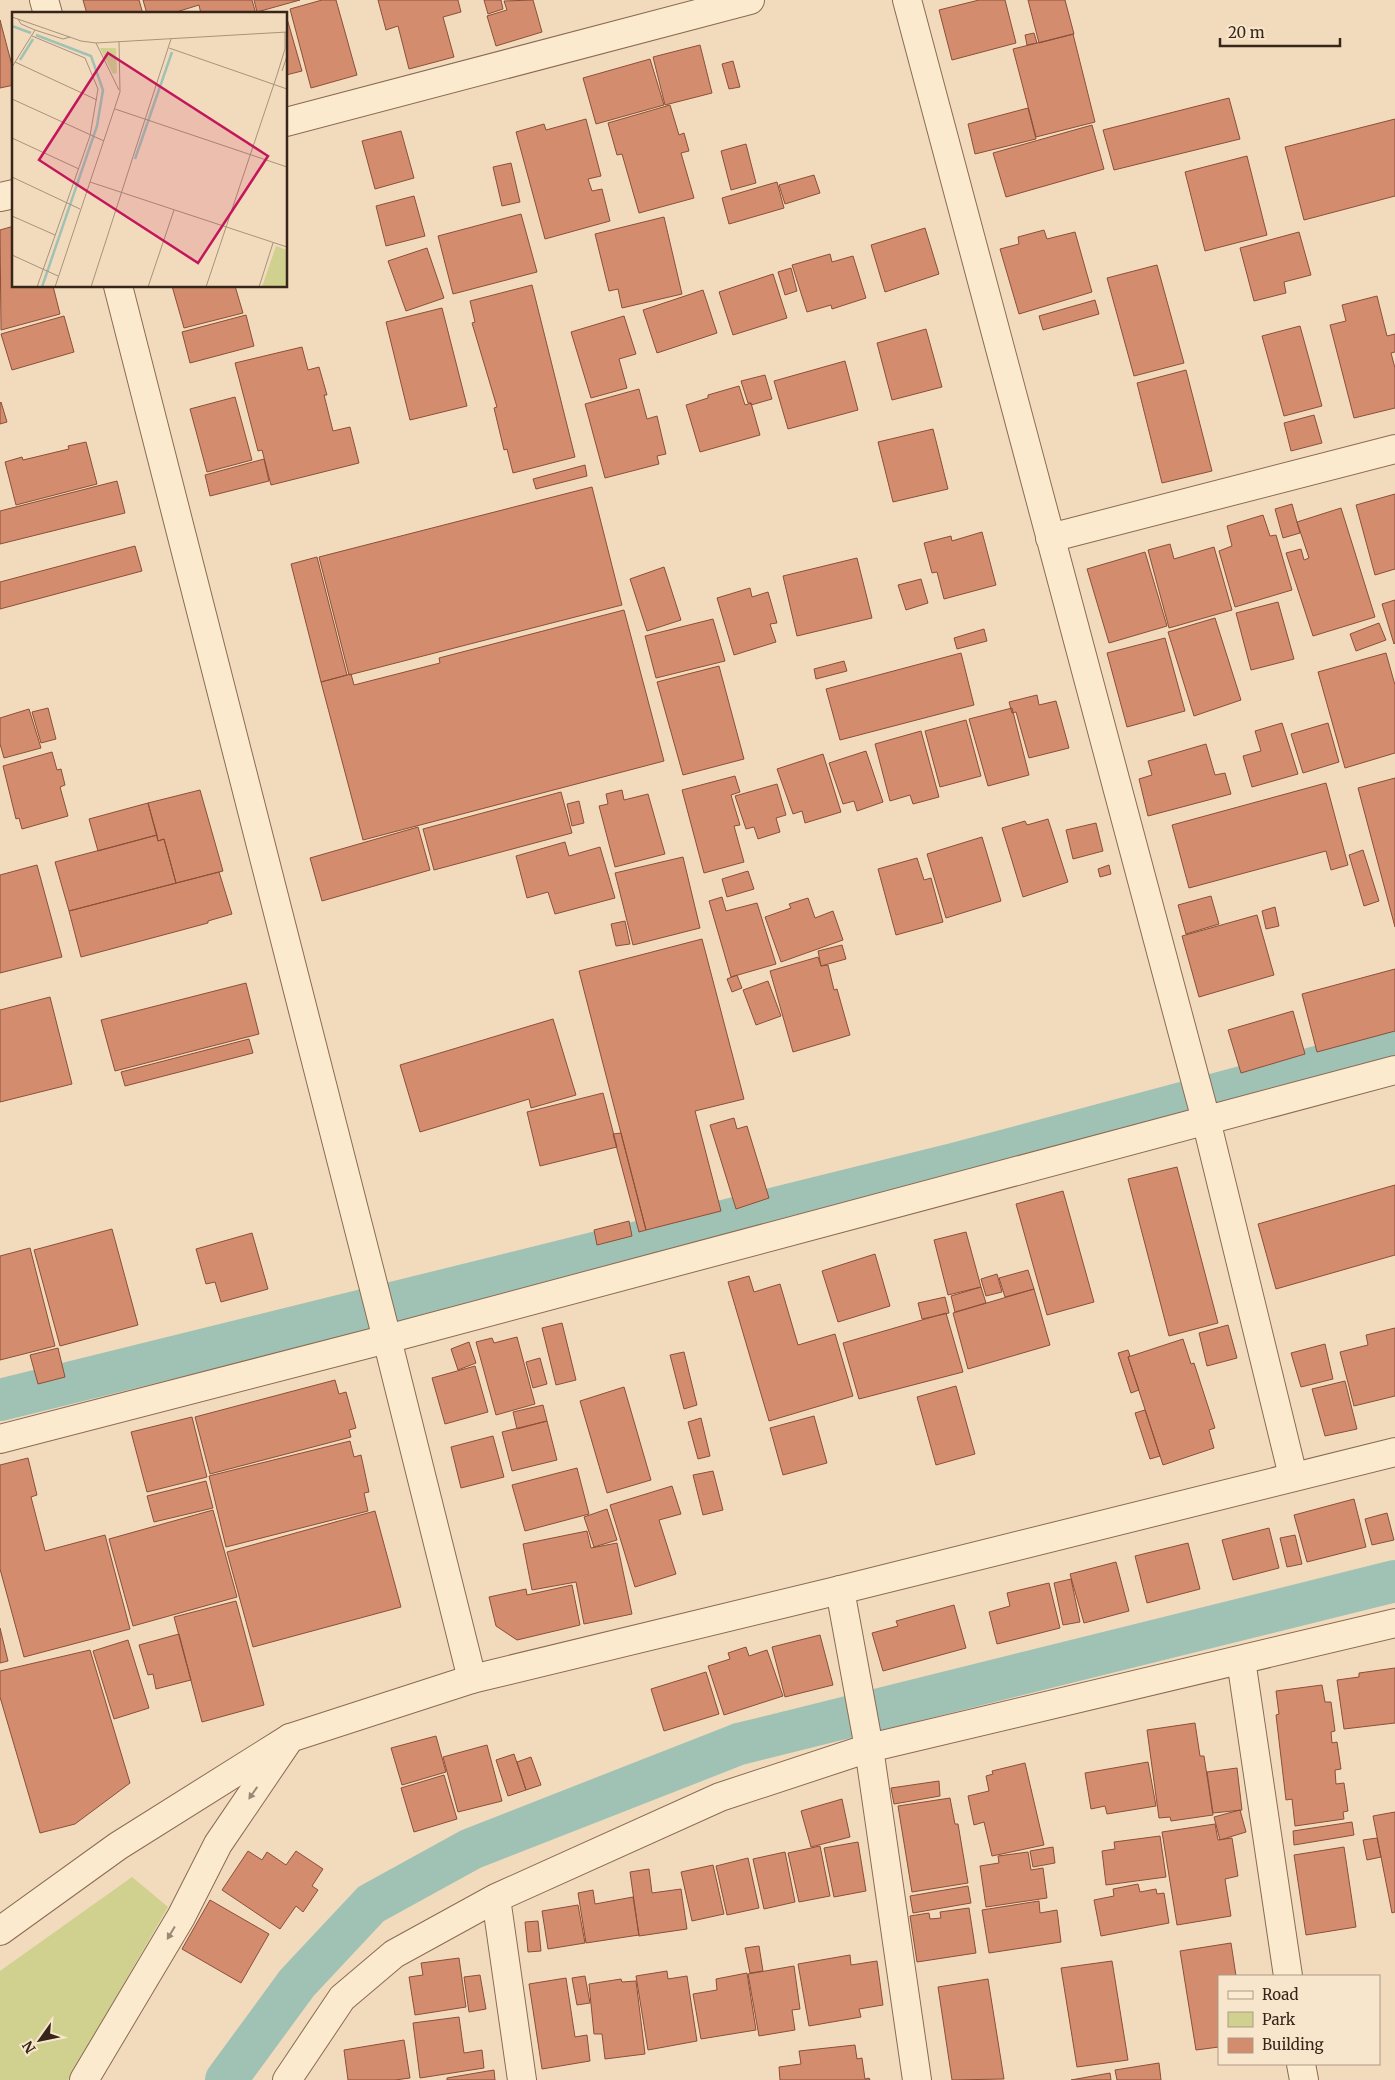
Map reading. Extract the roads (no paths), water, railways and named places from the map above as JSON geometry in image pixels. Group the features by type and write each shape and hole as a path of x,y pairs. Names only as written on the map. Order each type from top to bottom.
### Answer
{"street":[{"path":"288,121 750,0"},
{"path":"907,0 1206,1120 1293,1476"},
{"path":"119,288 388,1339 472,1678"},
{"path":"1050,538 1395,449"},
{"path":"0,1439 388,1339 1395,1070"},
{"path":"0,1931 118,1846 290,1738 472,1678 840,1590 1395,1452"},
{"path":"840,1590 870,1748 917,2080"},
{"path":"287,2080 342,1998 394,1954 496,1898 720,1797 870,1748 1395,1623"},
{"path":"1241,1660 1288,1975"},
{"path":"84,2080 180,1917 218,1844 290,1738"},
{"path":"496,1898 522,2080"},
{"path":"1301,2065 1304,2080"}],"waterway":[{"path":"0,1400 954,1164 1395,1046"},
{"path":"226,2080 297,1983 371,1904 471,1849 739,1744 1395,1581"}]}
